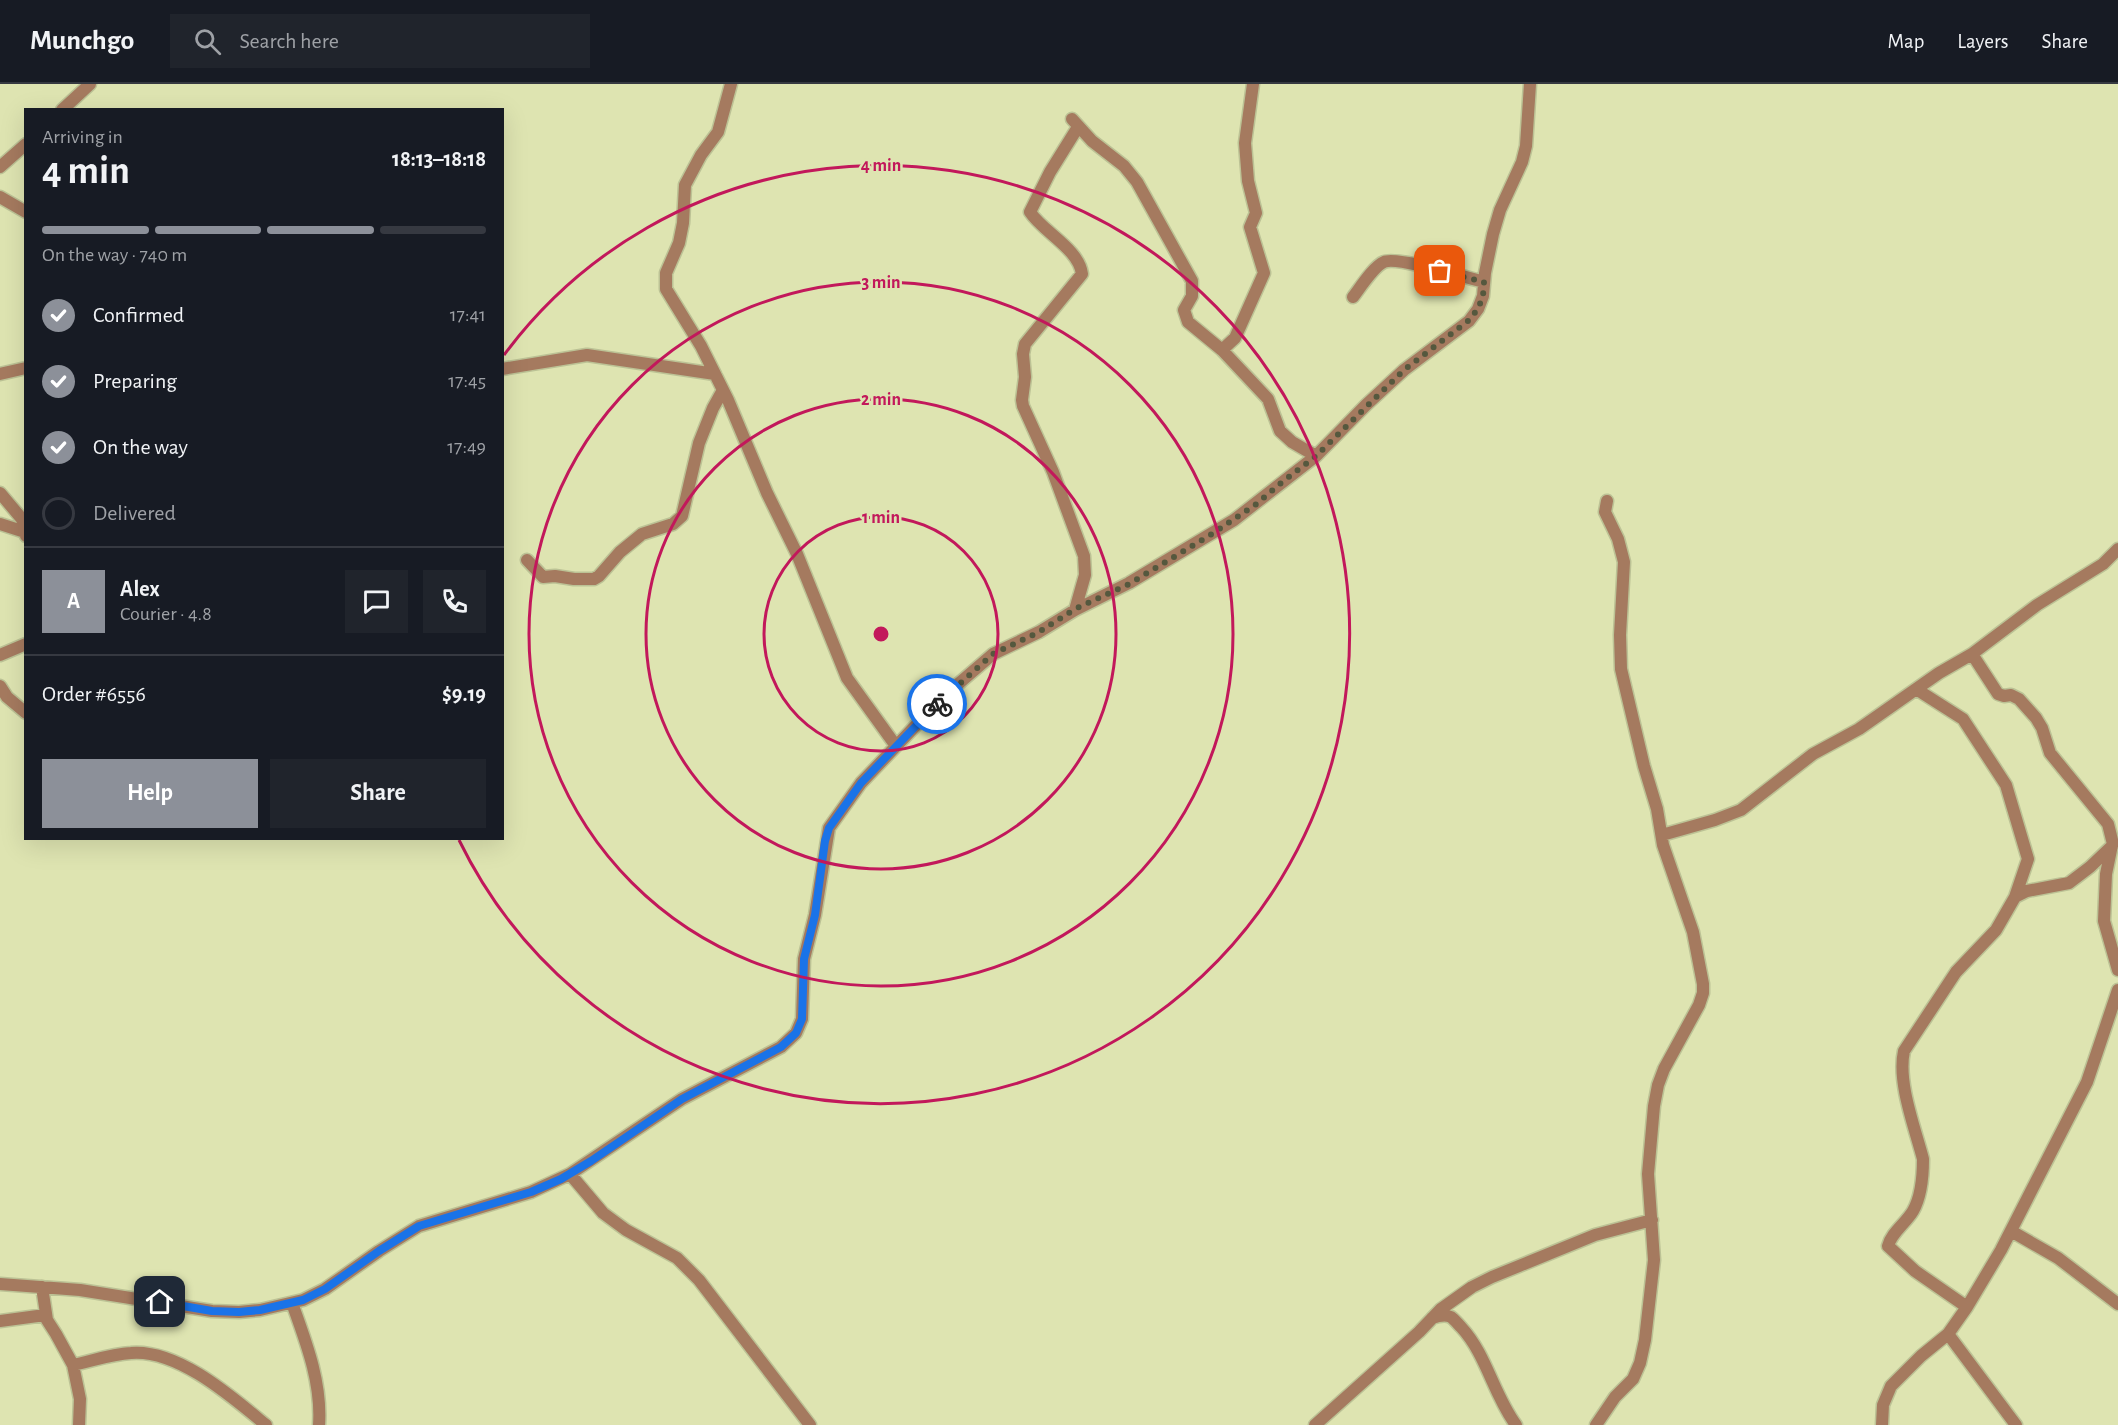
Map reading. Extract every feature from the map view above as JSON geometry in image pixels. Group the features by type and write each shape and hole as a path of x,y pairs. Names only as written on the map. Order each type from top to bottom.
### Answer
{"street":[{"path":"64,108 90,84"},
{"path":"731,84 718,132 701,155 685,185 683,223 679,243 665,277 666,289 723,390 767,493 797,554 847,678 896,746"},
{"path":"1222,350 1235,338 1264,273 1250,227 1256,213 1248,181 1245,142 1253,84"},
{"path":"0,1284 80,1290 212,1311 260,1310 292,1303 325,1289 419,1226 531,1192 570,1174 682,1099 781,1047 800,1026 803,1010 804,959 815,915 825,841 829,828 861,783 950,690 993,654 1039,632 1075,609 1129,584 1255,505 1316,456 1404,370 1468,321 1478,309 1483,296 1488,255 1500,210 1517,174 1526,146 1530,84"},
{"path":"1075,609 1084,575 1084,556 1053,472 1022,400 1025,344 1082,274 1077,261 1032,215 1030,210 1075,123 1092,141 1124,166 1137,182 1192,281 1192,296 1184,310 1188,322 1222,350 1268,399 1281,431 1292,442 1316,456"},
{"path":"0,167 24,146"},
{"path":"0,197 24,211"},
{"path":"1353,297 1378,267 1389,260 1484,282"},
{"path":"504,369 587,355 715,374"},
{"path":"0,374 24,368"},
{"path":"527,560 543,577 594,579 620,552 642,534 677,520 684,510 699,443 723,390"},
{"path":"0,493 24,527"},
{"path":"1596,1425 1615,1397 1633,1379 1640,1363 1653,1276 1654,1238 1648,1174 1654,1106 1664,1070 1699,1005 1703,993 1693,932 1672,874 1621,669 1620,635 1624,562 1618,539 1605,512 1607,501"},
{"path":"0,524 24,527"},
{"path":"1662,835 1706,823 1741,810 1813,754 1859,729 1939,673 1972,654 2037,605 2103,564 2118,549"},
{"path":"0,655 24,645"},
{"path":"1972,654 1998,694 2019,699 2036,718 2042,728 2050,753 2108,824 2114,841 2106,874 2104,921 2118,970"},
{"path":"0,686 7,697 24,711"},
{"path":"1916,689 1963,719 2006,785 2028,859 2015,897 1996,930 1965,961 1947,984 1908,1043 1902,1059 1903,1080 1923,1159 1923,1170 1915,1208 1890,1239 1888,1246 1914,1271 1967,1307"},
{"path":"2015,897 2027,891 2069,883 2090,867 2114,841"},
{"path":"1882,1425 1883,1405 1894,1382 1948,1334 1967,1307 2011,1231 2087,1082 2118,990"},
{"path":"570,1174 603,1213 626,1230 677,1258 699,1280 810,1425"},
{"path":"1315,1425 1419,1332 1441,1309 1492,1276 1595,1235 1652,1220"},
{"path":"2011,1231 2058,1258 2118,1304"},
{"path":"42,1287 45,1315 73,1365 80,1400 79,1425"},
{"path":"292,1303 308,1349 318,1395 319,1425"},
{"path":"0,1321 45,1315"},
{"path":"1432,1318 1451,1317 1470,1336 1502,1404 1515,1425"},
{"path":"1948,1334 2016,1425"},
{"path":"73,1365 132,1353 151,1354 183,1365 206,1379 266,1425"}],"way so far":[{"path":"937,704 993,654 1060,621 1075,609 1129,584 1212,534 1255,505 1316,456 1404,370 1468,321 1478,309 1483,296 1484,282 1440,271"}],"route":[{"path":"160,1302 212,1311 239,1312 283,1306 303,1300 325,1289 419,1226 514,1198 554,1183 591,1161 682,1099 789,1041 796,1033 802,1019 804,959 815,915 825,841 829,828 861,783 881,760 937,704"}]}
